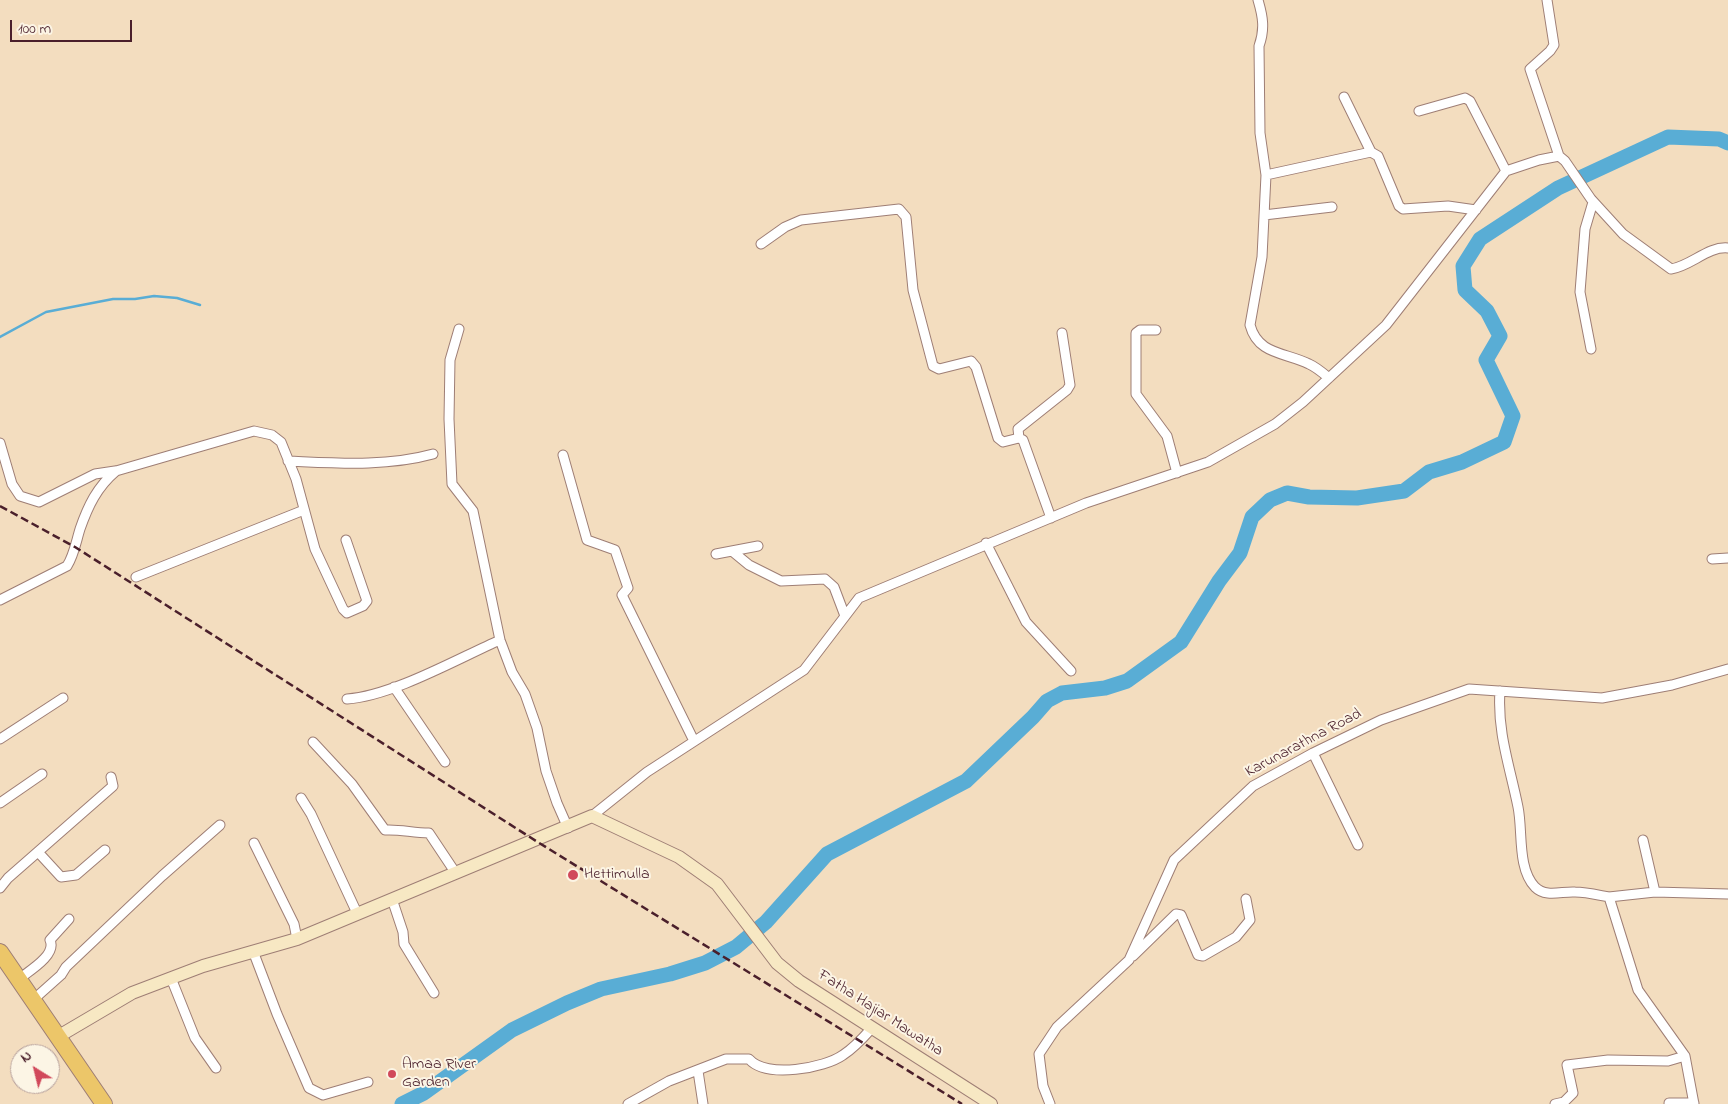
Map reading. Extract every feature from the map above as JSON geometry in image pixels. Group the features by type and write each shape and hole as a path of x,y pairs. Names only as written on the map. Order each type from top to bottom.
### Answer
{"highway":[{"path":"0,952 104,1104"}],"main road":[{"path":"58,1036 132,993 253,951 297,939 456,872 568,828 592,816"},
{"name":"Fatha Hajiar Mawatha","path":"592,816 679,856 717,884 777,963 799,982 991,1104"}],"street":[{"path":"1258,0 1263,25 1259,46 1260,134 1266,175 1262,258 1250,324 1254,339 1277,353 1310,364 1329,378"},
{"path":"1547,0 1554,45 1550,52 1530,69 1562,158 1592,200 1623,234 1671,269 1680,268 1720,247 1728,248"},
{"path":"1344,97 1371,152 1378,156 1399,206 1403,209 1448,206 1476,210"},
{"path":"1418,111 1465,98 1470,101 1506,171"},
{"path":"1266,175 1371,152"},
{"path":"592,816 647,772 804,670 859,598 1051,518 1208,462 1275,424 1329,378 1386,325 1506,171 1539,160 1562,158"},
{"path":"1591,349 1580,292 1585,229 1592,200"},
{"path":"1264,215 1332,206"},
{"path":"761,244 786,227 801,220 899,209 906,216 913,290 933,366 939,369 971,361 976,367 998,438 1002,442 1019,438"},
{"path":"459,329 450,360 449,419 452,484 473,511 500,640 512,672 525,694 556,804 568,828"},
{"path":"1156,330 1140,330 1136,333 1136,394 1166,436 1177,473"},
{"path":"1051,518 1023,440 1019,438 1018,429 1070,386 1062,333"},
{"path":"0,443 16,490 20,496 39,502 95,474 116,471 254,431 272,435 281,442 315,549 343,609 347,613 363,606 367,601 346,540"},
{"path":"288,461 364,463 408,460 433,454"},
{"path":"563,455 587,540 615,550 628,588 622,595 694,741"},
{"path":"0,600 66,566 72,558 80,528 100,485 116,471"},
{"path":"136,577 304,510"},
{"path":"986,544 1026,622 1071,671"},
{"path":"716,554 758,546"},
{"path":"732,551 750,565 781,581 825,579 834,587 845,616"},
{"path":"1712,559 1728,558"},
{"path":"347,699 361,698 394,687 500,640"},
{"name":"Karunarathna Road","path":"1050,1104 1043,1086 1040,1054 1057,1027 1129,960 1174,860 1254,786 1313,752 1381,720 1468,690 1602,698 1672,685 1728,669"},
{"path":"394,687 444,762"},
{"path":"1500,691 1498,715 1504,752 1518,808 1525,870 1536,888 1551,894 1575,892 1609,897 1655,892 1728,894"},
{"path":"0,739 63,698"},
{"path":"313,742 352,784 385,830 400,829 409,833 429,833 456,872"},
{"path":"1313,752 1358,845"},
{"path":"0,803 42,774"},
{"path":"0,888 8,878 113,786 111,777"},
{"path":"301,798 311,814 357,913"},
{"path":"33,1000 61,976 66,966 162,876 220,825"},
{"path":"1643,840 1655,892"},
{"path":"254,842 294,924 297,939"},
{"path":"38,852 61,877 76,875 105,850"},
{"path":"1609,897 1638,990 1685,1056 1694,1104 1669,1103"},
{"path":"392,899 403,932 404,944 434,993"},
{"path":"1129,960 1176,914 1181,915 1198,955 1203,956 1236,937 1250,920 1246,899"},
{"path":"19,979 51,952 52,945 50,940 69,919"},
{"path":"253,951 276,1014 310,1088 323,1095 368,1082"},
{"path":"171,978 195,1038 216,1068"},
{"path":"628,1104 670,1081 726,1059 749,1059 753,1064 765,1070 782,1072 813,1066 842,1057 871,1028"},
{"path":"1555,1104 1564,1102 1573,1093 1567,1065 1608,1060 1668,1061 1685,1056"},
{"path":"698,1071 703,1104"}],"waterway":[{"path":"402,1104 424,1093 512,1030 567,1003 601,989 670,974 705,963 736,947 766,922 827,854 966,781 1033,717 1047,701 1062,693 1105,688 1127,681 1181,642 1219,581 1240,553 1252,517 1270,500 1287,493 1309,497 1357,498 1404,491 1429,472 1462,462 1504,442 1513,416 1486,360 1500,336 1487,311 1465,290 1463,266 1480,239 1558,188 1668,137 1719,139 1728,143"},
{"path":"0,337 46,312 113,299 135,299 154,296 177,298 200,305"}],"railway":[{"path":"0,506 75,547 536,841 962,1104"}],"place":[{"name":"Hettimulla","path":"573,875"},
{"name":"Amaa River Garden","path":"392,1074"}]}
